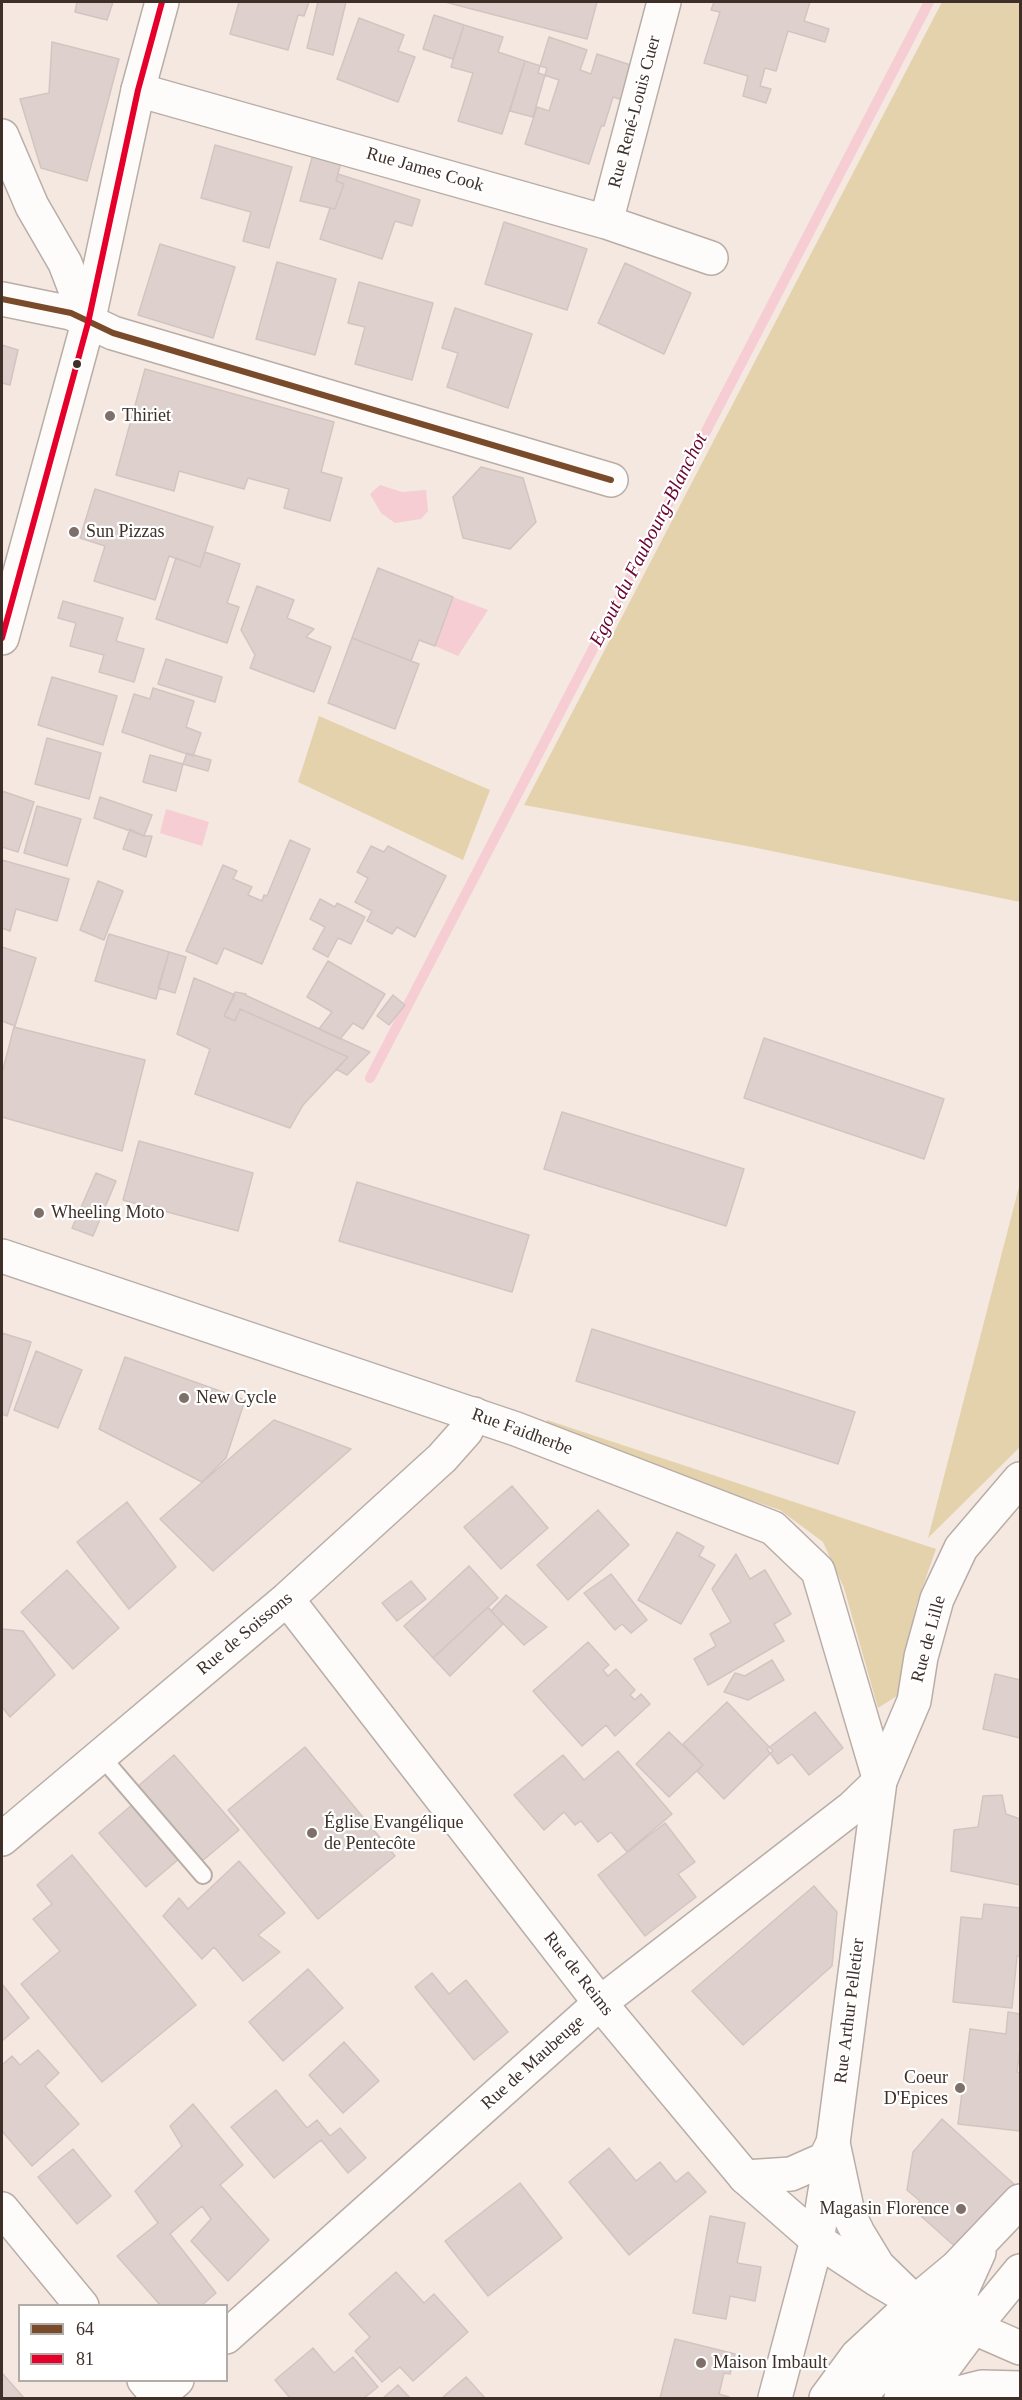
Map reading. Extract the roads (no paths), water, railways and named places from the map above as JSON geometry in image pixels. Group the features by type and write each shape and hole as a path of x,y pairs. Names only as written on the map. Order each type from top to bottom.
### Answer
{"street":[{"path":"2,638 88,322 138,90 162,2"},
{"name":"Rue René-Louis Cuer","path":"606,222 664,2"},
{"name":"Rue James Cook","path":"138,90 606,222 711,258"},
{"path":"2,136 32,207 65,263 88,322"},
{"path":"2,299 71,313 124,337 611,480"},
{"name":"Rue Faidherbe","path":"2,1256 474,1414 773,1528 818,1571 880,1781"},
{"name":"Rue de Soissons","path":"2,1839 287,1599 442,1458 466,1431 474,1414"},
{"name":"Rue de Lille","path":"880,1781 914,1701 921,1657 937,1599 961,1548 1020,1479"},
{"name":"Rue de Reims","path":"287,1599 600,2003 745,2177 817,2240 915,2302"},
{"name":"Rue de Maubeuge","path":"228,2335 600,2003 853,1807 880,1781"},
{"name":"Rue Arthur Pelletier","path":"776,2398 817,2240 833,2143 880,1781"},
{"path":"745,2177 791,2174 825,2159 833,2143"},
{"path":"833,2143 848,2213 878,2266 915,2302 1020,2348"},
{"path":"826,2398 857,2356 957,2267 1020,2201"},
{"path":"2,2209 80,2304"},
{"path":"974,2327 962,2310 961,2292 984,2240"},
{"path":"921,2398 974,2327 1020,2271"},
{"path":"901,2398 915,2377 917,2348 915,2302"},
{"path":"858,2398 895,2358 974,2327"},
{"path":"939,2398 982,2387 1020,2388"}],"lane":[{"path":"100,1755 202,1875"}],"waterway":[{"name":"Egout du Faubourg-Blanchot","path":"370,1078 929,2"}],"place":[{"name":"Thiriet","path":"110,416"},
{"name":"Sun Pizzas","path":"74,532"},
{"name":"Wheeling Moto","path":"39,1213"},
{"name":"New Cycle","path":"184,1398"},
{"name":"Église Evangélique de Pentecôte","path":"312,1833"},
{"name":"Coeur D'Epices","path":"960,2088"},
{"name":"Magasin Florence","path":"961,2209"},
{"name":"Maison Imbault","path":"701,2363"}]}
